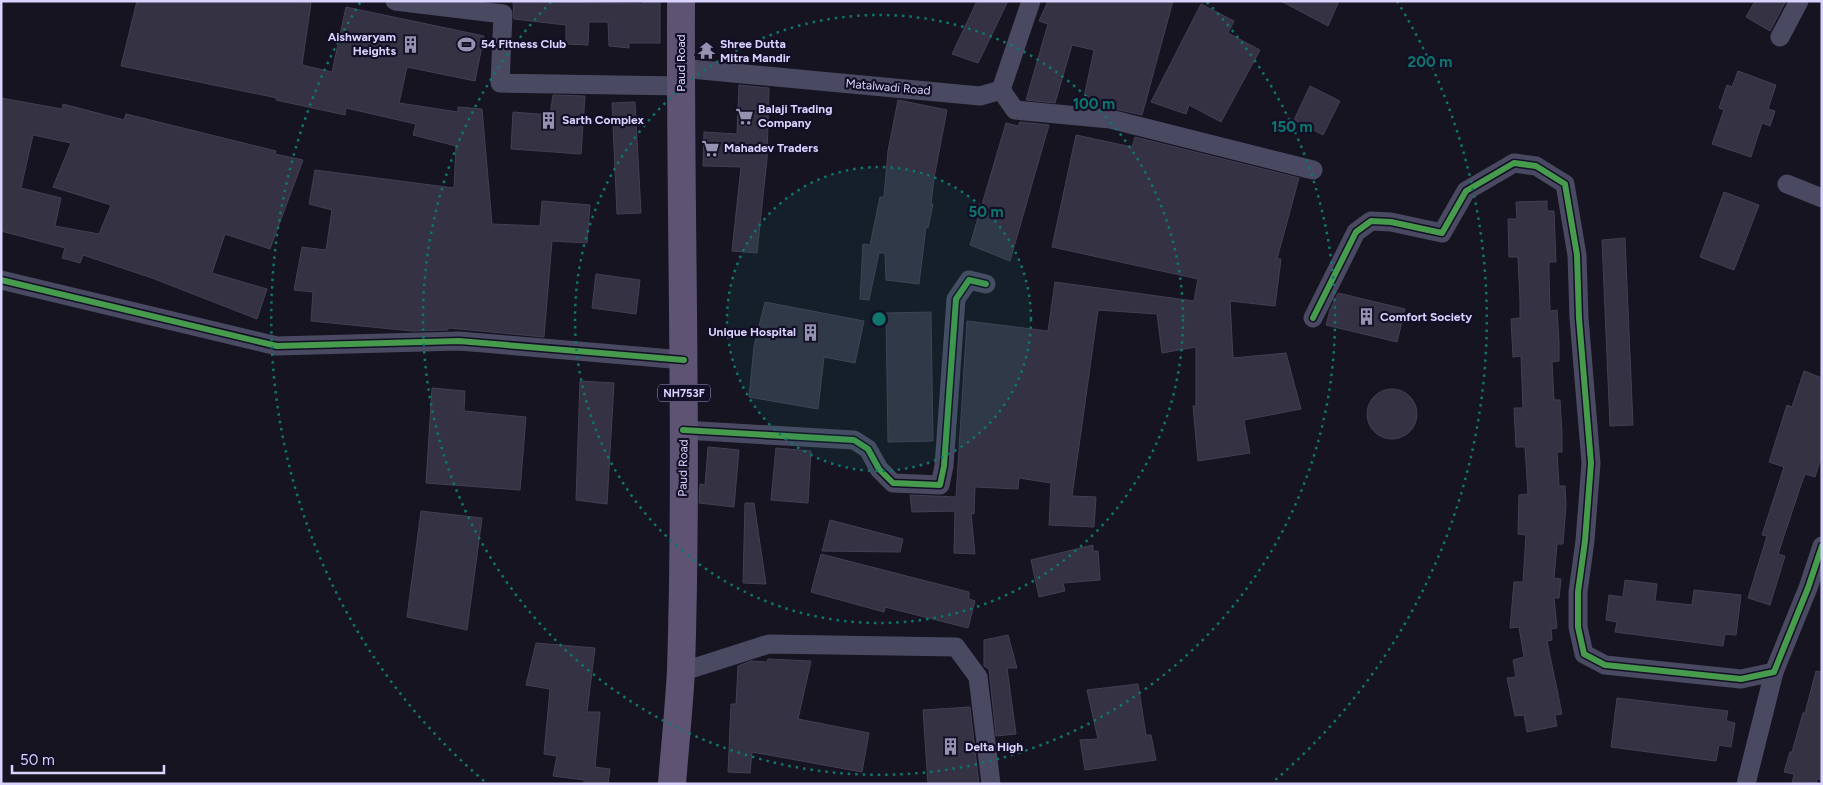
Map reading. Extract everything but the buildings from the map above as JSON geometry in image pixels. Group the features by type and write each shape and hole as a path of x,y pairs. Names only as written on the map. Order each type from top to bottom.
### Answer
{"main road":[{"name":"Paud Road","path":"672,784 681,672 684,430 680,77 681,1"}],"street":[{"path":"395,1 503,8"},
{"path":"1031,1 1001,90 1015,110 1110,119 1313,170"},
{"path":"1780,37 1799,1"},
{"name":"Matalwadi Road","path":"503,8 500,83 680,77 980,96 1001,90"},
{"path":"1313,318 1356,232 1371,221 1391,222 1442,233 1466,191 1514,163 1536,166 1565,184 1577,255 1579,318 1591,463 1585,541 1578,592 1578,627 1584,654 1605,665 1741,680 1774,672"},
{"path":"1787,184 1822,198"},
{"path":"1,280 278,346 458,342 684,360"},
{"path":"684,430 854,440 868,449 879,469 893,483 940,484 944,466 956,298 969,280 986,284"},
{"path":"1746,784 1774,672 1808,588 1822,546"},
{"path":"681,672 769,644 956,647 978,676 991,784"}],"cycle path":[{"path":"1313,318 1356,232 1371,221 1391,222 1442,233 1466,191 1514,163 1536,166 1565,184 1577,255 1579,318 1591,463 1585,541 1578,592 1578,627 1584,654 1605,665 1741,679 1774,672 1808,588 1822,546"},
{"path":"1,280 277,346 459,341 684,360"},
{"path":"683,430 854,440 868,449 879,469 893,483 940,485 944,466 956,299 969,280 986,284"}],"place":[{"name":"Aishwaryam Heights","path":"410,44"},
{"name":"54 Fitness Club","path":"467,44"},
{"name":"Shree Dutta Mitra Mandir","path":"706,51"},
{"name":"Balaji Trading Company","path":"744,116"},
{"name":"Sarth Complex","path":"548,120"},
{"name":"Mahadev Traders","path":"710,148"},
{"name":"Comfort Society","path":"1366,317"},
{"name":"Unique Hospital","path":"810,332"},
{"name":"Delta High","path":"951,747"}]}
